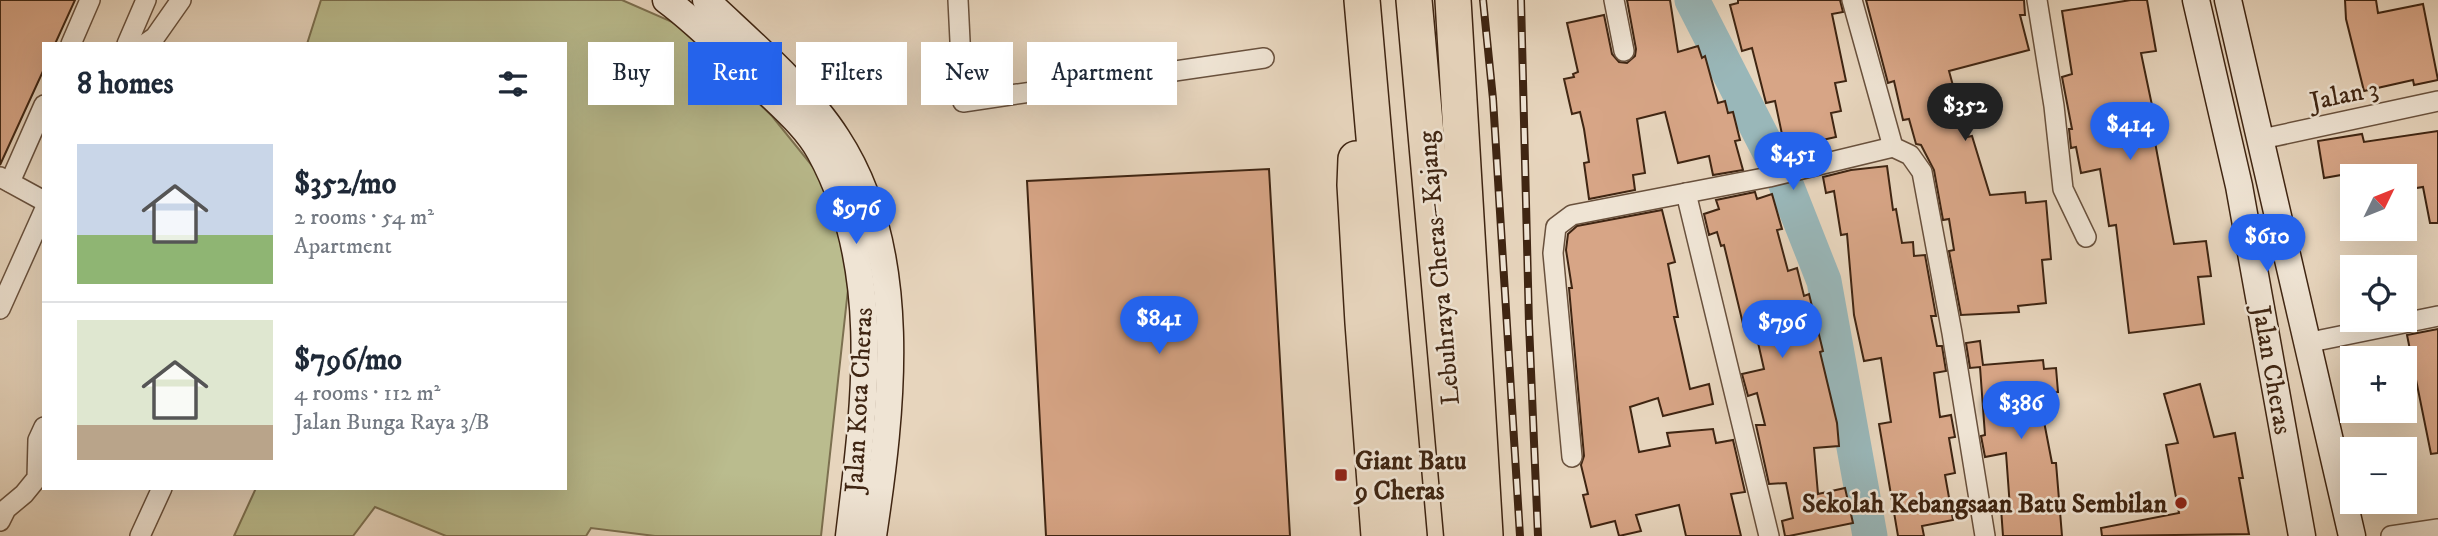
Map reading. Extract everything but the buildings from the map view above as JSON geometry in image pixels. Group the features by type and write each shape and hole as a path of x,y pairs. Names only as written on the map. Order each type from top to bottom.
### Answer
{"highway":[{"name":"Lebuhraya Cheras–Kajang","path":"1362,0 1409,536"},
{"name":"Lebuhraya Cheras–Kajang","path":"1414,0 1462,536"},
{"path":"1454,0 1485,536"},
{"path":"1369,72 1358,116 1354,185 1379,536"}],"street":[{"path":"72,42 90,0"},
{"path":"128,42 146,0"},
{"path":"148,42 155,37 181,0"},
{"name":"Jalan Kota Cheras","path":"666,0 691,19 791,116 819,150 838,192 856,245 863,301 865,350 859,451 849,536"},
{"name":"Jalan Kota Cheras","path":"706,0 808,101 838,138 859,181 878,237 888,296 891,346 886,452 873,536"},
{"path":"958,0 963,102 1264,58"},
{"path":"1614,0 1624,51"},
{"path":"1852,0 1893,147"},
{"path":"2037,0 2054,106 2063,190 2086,237"},
{"name":"Jalan Cheras","path":"2196,0 2239,186 2302,536"},
{"path":"2228,0 2352,536"},
{"name":"Jalan 3","path":"2262,139 2438,101"},
{"path":"42,113 5,179 42,200"},
{"path":"1572,457 1553,253 1556,227 1572,215 1769,177 1893,147 1910,155 1922,172 1985,536"},
{"path":"1686,193 1769,536"},
{"path":"0,309 42,215"},
{"path":"2306,343 2438,316"},
{"path":"0,521 6,509 24,494 37,478 38,440 42,431"},
{"path":"140,536 161,490"},
{"path":"2391,536 2438,529"}],"green space":[{"path":"321,0 622,0 677,24 696,42 688,42 688,105 761,105 772,116 818,173 850,271 821,536 655,536 591,528 586,536 446,536 375,507 353,536 234,536 255,490 567,490 567,42 308,42"}],"waterway":[{"path":"1692,0 1785,182 1824,281 1870,536"}],"railway":[{"path":"1483,0 1493,99 1520,536"},
{"path":"1521,0 1529,324 1538,536"}],"place":[{"name":"Giant Batu 9 Cheras","path":"1341,475"},
{"name":"Sekolah Kebangsaan Batu Sembilan","path":"2181,503"}]}
